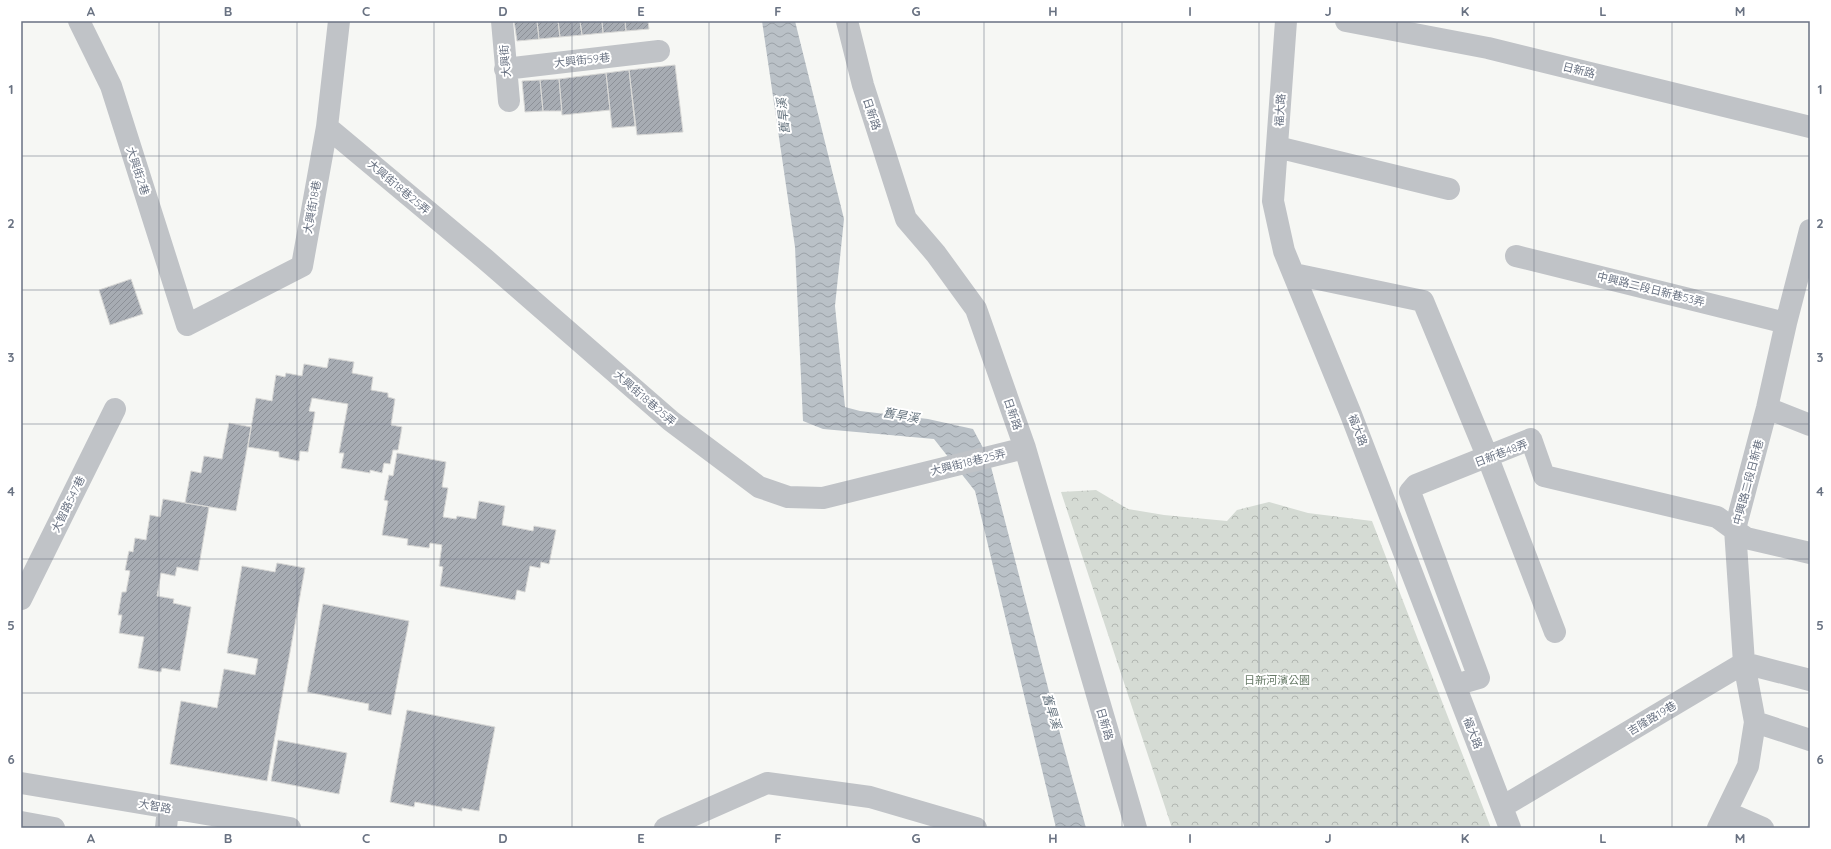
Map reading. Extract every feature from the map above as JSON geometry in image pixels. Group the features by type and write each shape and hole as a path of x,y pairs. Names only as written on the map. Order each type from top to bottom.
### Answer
{"street":[{"name":"大興街2巷","path":"79,21 111,86 187,325"},
{"name":"大興街18巷","path":"187,325 302,266 327,127 338,21"},
{"name":"大興街","path":"502,21 509,101"},
{"name":"日新路","path":"847,21 863,85 906,219 936,254 976,309 1025,448 1136,828"},
{"name":"福大路","path":"1286,21 1273,201 1284,251 1350,412 1510,828"},
{"name":"日新路","path":"1346,21 1488,48 1810,127"},
{"name":"大興街59巷","path":"505,69 659,51"},
{"name":"大興街18巷25弄","path":"327,127 485,258 671,421 759,487 788,497 823,498 1025,448"},
{"path":"1277,147 1449,189"},
{"name":"中興路二段日新巷","path":"1722,820 1748,766 1755,722 1744,663 1735,529 1767,408 1786,322 1810,230"},
{"name":"中興路二段日新巷53弄","path":"1516,256 1786,322"},
{"path":"1294,274 1423,301 1488,458 1554,632"},
{"path":"1767,408 1810,425"},
{"name":"大智路547巷","path":"21,599 115,409"},
{"name":"日新巷48弄","path":"1455,686 1479,678 1410,492 1416,485 1531,440 1544,476 1717,517 1746,538 1810,553"},
{"path":"1744,663 1810,680"},
{"name":"吉隆路19巷","path":"1502,807 1744,663"},
{"path":"1755,722 1810,740"},
{"name":"大智路","path":"21,783 167,818 290,828"},
{"path":"665,828 767,783 870,797 976,828"},
{"path":"1722,820 1763,828"},
{"path":"21,822 54,828"}],"green space":[{"name":"日新河濱公園","path":"1096,490 1128,509 1164,515 1227,521 1237,510 1269,502 1308,513 1372,521 1491,828 1172,828 1061,492"}],"water":[{"name":"舊旱溪","path":"762,21 795,21 844,219 835,306 845,407 860,411 928,419 973,429 989,459 1055,715 1086,828 1056,828 975,491 934,439 823,429 803,421 795,247"}],"building":[{"path":"514,21 537,21 539,39 517,41"},
{"path":"537,21 558,21 560,37 539,39"},
{"path":"558,21 580,21 582,35 560,37"},
{"path":"580,21 602,21 603,33 582,35"},
{"path":"602,21 625,21 626,31 603,33"},
{"path":"625,21 648,21 649,29 626,31"},
{"path":"675,65 683,132 637,135 629,70"},
{"path":"629,70 635,126 612,128 606,73"},
{"path":"606,73 610,110 562,115 559,79"},
{"path":"559,79 562,111 543,111 540,80"},
{"path":"540,80 543,111 525,112 522,81"},
{"path":"131,279 143,314 110,325 99,290"},
{"path":"329,358 354,362 352,373 373,377 371,390 388,393 388,397 395,399 391,425 402,427 398,450 393,450 390,464 384,463 382,473 370,470 370,473 341,468 344,453 339,453 348,404 312,398 309,411 315,412 308,452 300,451 299,461 279,457 279,452 248,447 256,398 272,401 276,375 285,377 286,373 302,376 304,364 327,368"},
{"path":"229,423 251,427 236,511 185,503 191,471 201,473 204,456 222,459"},
{"path":"397,453 446,462 442,487 448,488 443,517 456,519 457,516 476,519 479,501 505,506 502,525 533,531 534,526 556,530 549,564 541,562 540,568 530,566 525,592 517,590 515,600 440,586 443,567 439,566 442,545 430,543 429,548 407,545 408,539 382,535 388,501 384,500 389,475 393,476"},
{"path":"163,499 209,507 198,571 177,567 175,576 161,573 157,596 174,599 173,603 191,607 180,671 162,668 161,672 138,668 144,637 119,633 122,615 118,615 122,592 126,592 130,571 125,570 129,551 133,552 135,538 146,540 150,515 160,517"},
{"path":"277,563 305,568 267,781 170,764 181,701 217,708 224,669 255,675 258,659 227,653 242,566 275,572"},
{"path":"323,604 409,621 391,715 368,710 369,704 307,692"},
{"path":"407,710 495,727 479,811 462,808 462,811 415,802 414,807 390,802"},
{"path":"278,740 347,753 339,794 271,781"}]}
